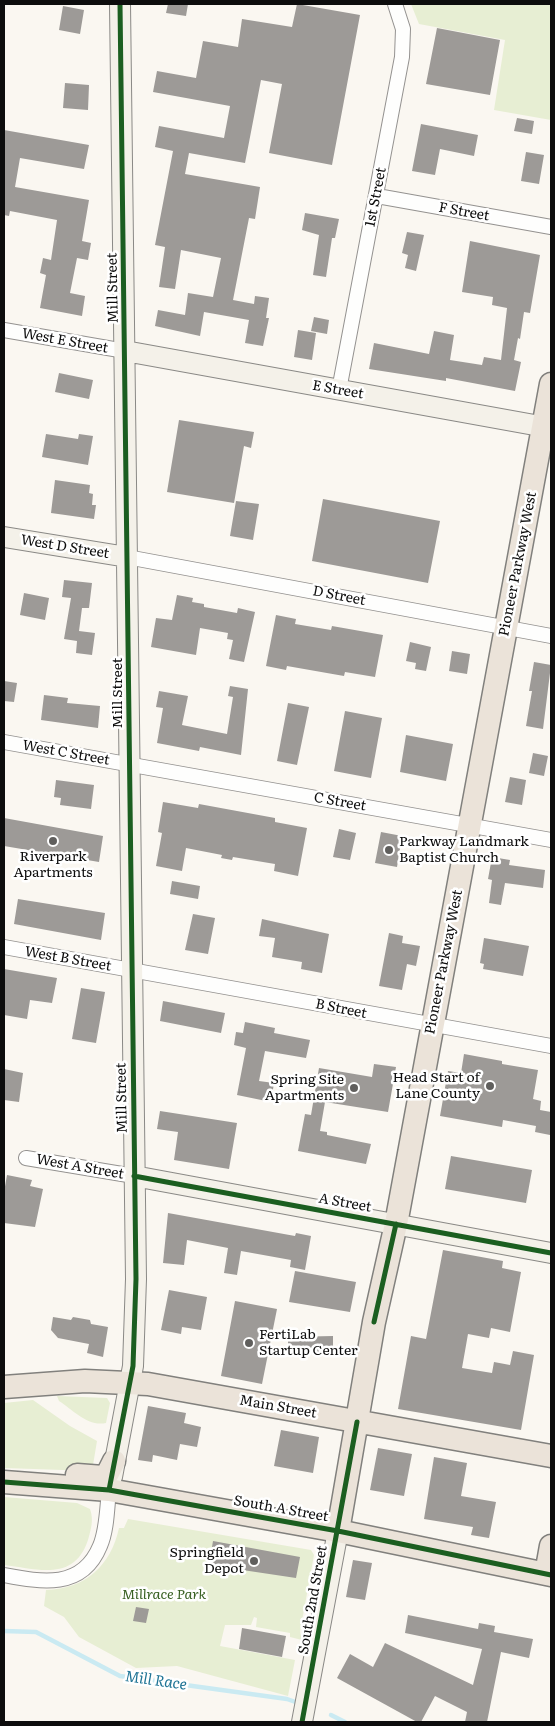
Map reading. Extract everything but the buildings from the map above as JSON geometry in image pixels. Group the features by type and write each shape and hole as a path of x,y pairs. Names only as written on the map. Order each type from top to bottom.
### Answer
{"main road":[{"name":"Pioneer Parkway West","path":"357,1422 374,1322 396,1224 506,628 547,428 551,384"},
{"name":"Main Street","path":"4,1387 43,1383 131,1382 551,1456"},
{"name":"South 2nd Street","path":"338,1530 357,1422"},
{"path":"4,1474 39,1472 103,1477 108,1473 114,1461"},
{"name":"South A Street","path":"4,1482 110,1490 338,1530 549,1575"},
{"path":"549,1575 551,1546"}],"street":[{"name":"Mill Street","path":"110,1490 114,1461 131,1382 135,1339 120,4"},
{"name":"1st Street","path":"339,390 402,57 403,29 395,4"},
{"name":"F Street","path":"377,196 551,227"},
{"name":"West E Street","path":"4,330 125,351"},
{"name":"E Street","path":"125,351 547,428"},
{"name":"West D Street","path":"4,536 127,557"},
{"name":"D Street","path":"127,557 551,636"},
{"name":"West C Street","path":"4,742 129,765"},
{"name":"C Street","path":"129,765 551,840"},
{"name":"West B Street","path":"4,947 132,970"},
{"name":"B Street","path":"132,970 551,1046"},
{"name":"West A Street","path":"26,1158 134,1176"},
{"name":"A Street","path":"134,1176 551,1252"},
{"path":"4,1575 38,1581 60,1580 71,1577 91,1563 100,1546 110,1490"},
{"name":"South 2nd Street","path":"302,1722 338,1530"}],"green space":[{"path":"411,4 551,4 551,120 494,110 505,40 419,24"},
{"path":"57,1396 107,1398 110,1403 106,1423 99,1424 87,1420 59,1401"},
{"path":"33,1400 70,1426 97,1441 92,1471 4,1468 4,1403"},
{"path":"4,1497 77,1503 90,1509 92,1517 91,1528 82,1553 74,1562 54,1570 4,1565"},
{"name":"Millrace Park","path":"128,1519 311,1550 314,1555 300,1632 302,1640 290,1637 290,1633 256,1627 257,1618 254,1617 251,1625 225,1625 220,1646 295,1660 288,1696 177,1666 136,1668 79,1637 64,1617 44,1606 46,1590 60,1589 85,1580 103,1564 110,1553 119,1528 124,1528"}],"waterway":[{"name":"Mill Race","path":"4,1631 36,1632 120,1676 287,1699 301,1704"},
{"name":"Mill Race","path":"331,1715 345,1722"}],"cycle path":[{"path":"109,1490 133,1366 136,1279 120,4"},
{"path":"134,1176 551,1253"},
{"path":"374,1322 396,1224"},
{"path":"302,1722 357,1422"},
{"path":"4,1482 109,1490 338,1531 551,1575"}],"place":[{"name":"Riverpark Apartments","path":"53,841"},
{"name":"Parkway Landmark Baptist Church","path":"389,850"},
{"name":"Head Start of Lane County","path":"490,1086"},
{"name":"Spring Site Apartments","path":"354,1088"},
{"name":"FertiLab Startup Center","path":"249,1343"},
{"name":"Springfield Depot","path":"254,1561"}]}
